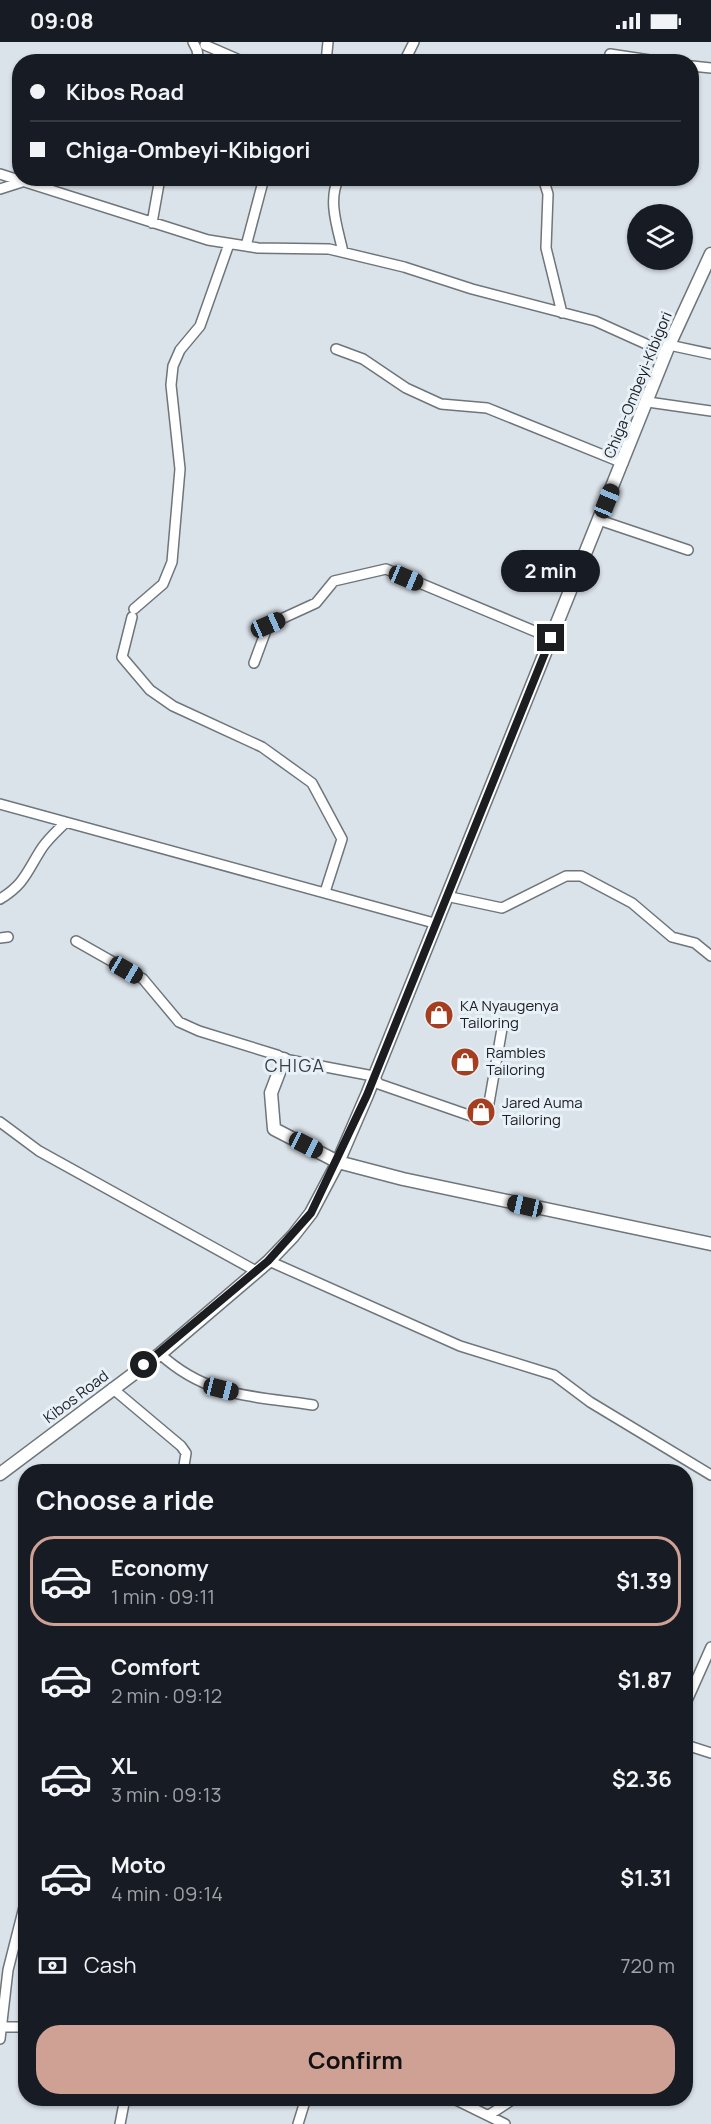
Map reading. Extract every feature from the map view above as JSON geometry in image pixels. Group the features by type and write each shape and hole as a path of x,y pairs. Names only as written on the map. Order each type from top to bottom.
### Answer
{"main road":[{"name":"Chiga-Ombeyi-Kibigori","path":"338,1162 668,349 711,254"},
{"path":"284,1059 271,1092 274,1129 338,1162 428,1185 711,1244"},
{"name":"Kibos Road","path":"0,1474 160,1354 268,1261 311,1213 338,1162"}],"street":[{"path":"206,44 227,54"},
{"path":"34,186 152,224 229,244 329,249 343,252 595,321 668,349 711,354"},
{"path":"152,224 159,186"},
{"path":"246,246 262,186"},
{"path":"336,186 333,198 334,211 343,252"},
{"path":"546,186 548,194 546,248 562,313"},
{"path":"229,244 200,326 180,350 174,366 171,385 180,468 172,562 163,584 133,613 122,657 150,690 173,706 262,747 312,783 342,839 325,892"},
{"path":"336,349 363,359 406,388 441,404 487,408 622,463"},
{"path":"648,402 711,411"},
{"path":"599,520 688,550"},
{"path":"254,663 268,625 316,603 334,581 386,569 551,638"},
{"path":"0,804 434,923"},
{"path":"0,899 17,889 28,875 42,847 65,823"},
{"path":"446,896 502,908 566,876 581,876 632,903 672,937 695,943 711,956"},
{"path":"76,941 143,979 179,1022 199,1031 277,1054 284,1059 374,1078 379,1084 480,1119 489,1103 503,1023"},
{"path":"0,1122 48,1157 256,1271"},
{"path":"268,1261 460,1346 546,1372 615,1417 711,1474"},
{"path":"160,1354 182,1374 207,1386 313,1405"},
{"path":"112,1388 182,1446 186,1453 184,1464"},
{"path":"693,1687 711,1647"},
{"path":"693,1747 711,1753"},
{"path":"0,2039 8,1970 18,1931"},
{"path":"0,2027 18,2027"},
{"path":"120,2124 124,2106"},
{"path":"298,2124 304,2106"},
{"path":"469,2106 505,2124"},
{"path":"489,2115 503,2106"}],"place":[{"name":"KA Nyaugenya Tailoring","path":"439,1015"},
{"name":"Rambles Tailoring","path":"465,1062"},
{"name":"Jared Auma Tailoring","path":"481,1112"}],"district":[{"name":"CHIGA","path":"295,1066"}],"route":[{"path":"144,1365 160,1354 268,1261 304,1224 311,1213 338,1162 367,1095 434,923 551,638"}]}
